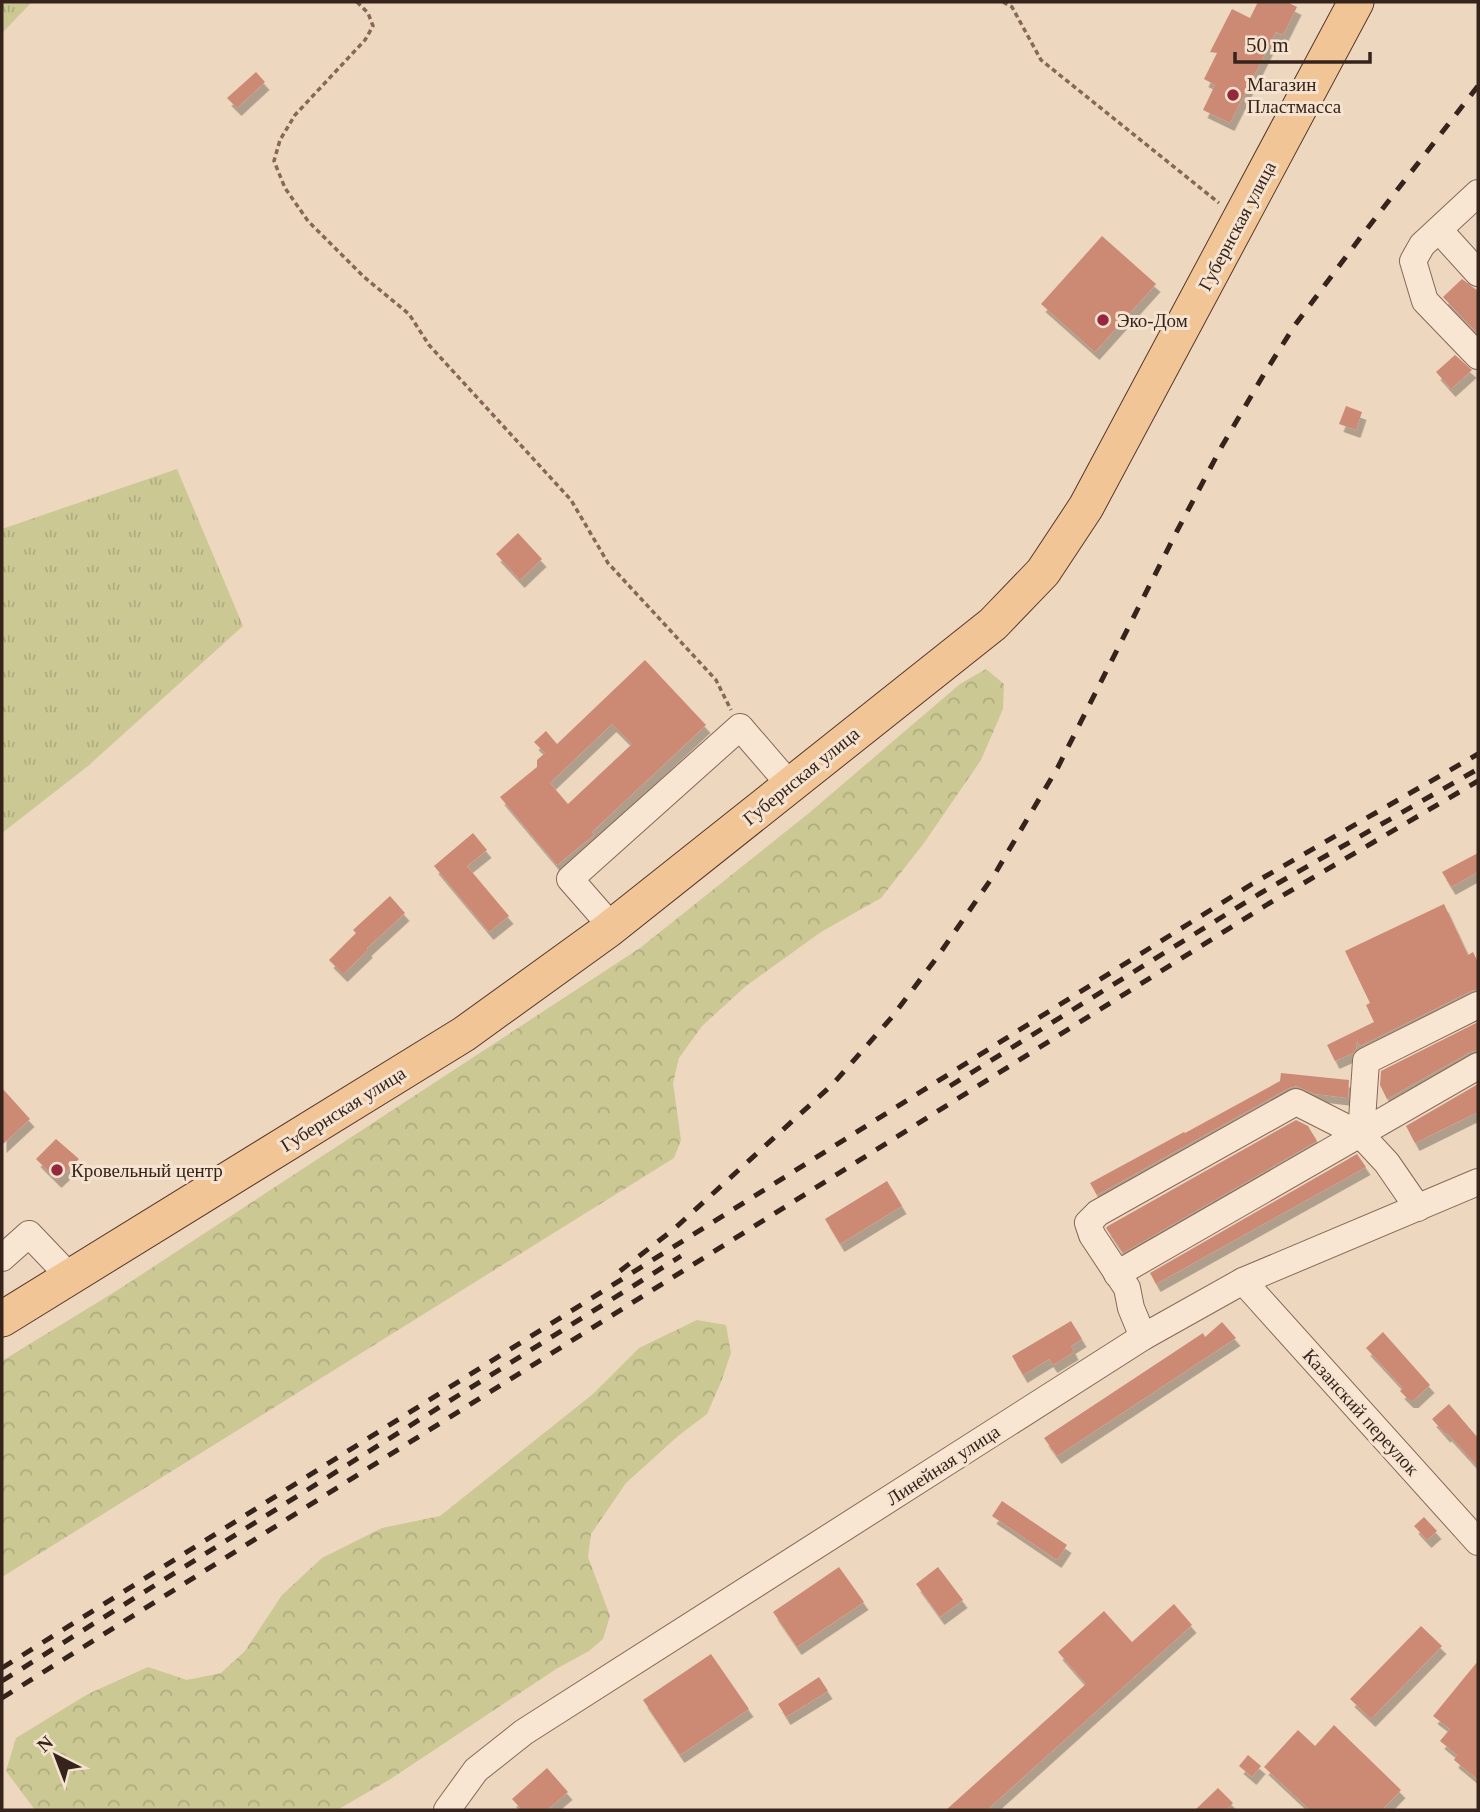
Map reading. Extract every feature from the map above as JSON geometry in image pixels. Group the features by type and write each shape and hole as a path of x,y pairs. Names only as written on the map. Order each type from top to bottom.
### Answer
{"main road":[{"name":"Губернская улица","path":"2,1319 464,1034 612,927 993,624 1042,572 1086,507 1356,2"}],"street":[{"path":"1478,194 1422,245 1413,261 1425,301 1478,356"},
{"path":"1440,230 1478,273"},
{"path":"612,927 570,879 740,727 790,785"},
{"path":"1361,1135 1366,1061 1478,1005"},
{"path":"1117,1274 1478,1066"},
{"path":"1143,1338 1131,1308 1127,1288 1092,1235 1088,1223 1098,1213 1296,1102 1361,1135 1387,1163 1418,1208"},
{"name":"Линейная улица","path":"447,1810 476,1770 524,1732 1143,1338 1243,1282 1478,1182"},
{"path":"2,1258 29,1234 70,1277"},
{"name":"Казанский переулок","path":"1243,1282 1478,1542"}],"path":[{"path":"357,2 368,13 373,26 365,40 295,115 279,141 274,161 285,188 308,221 364,277 409,314 429,345 571,500 608,564 716,680 740,727"},
{"path":"1003,2 1012,6 1041,60 1240,219"}],"green space":[{"path":"2,2 32,2 2,33"},
{"path":"177,469 243,626 88,766 2,833 2,529"},
{"path":"986,669 1004,684 1003,709 981,760 924,843 881,898 821,932 746,986 702,1026 679,1058 673,1083 681,1140 674,1158 2,1577 2,1361 121,1288 640,948 809,813 960,684"},
{"path":"697,1320 726,1325 731,1353 707,1414 626,1483 591,1534 588,1557 610,1616 603,1639 589,1651 556,1669 389,1780 337,1810 35,1810 6,1771 16,1738 88,1694 148,1667 187,1680 221,1673 245,1651 282,1595 322,1558 382,1528 440,1516 593,1394 639,1348"}],"building":[{"path":"1258,2 1287,2 1297,7 1283,35 1276,32 1230,123 1203,110 1215,85 1204,79 1217,53 1210,52 1232,9 1250,18"},
{"path":"256,72 265,82 237,108 227,98"},
{"path":"1102,236 1156,284 1095,352 1041,304"},
{"path":"1462,279 1478,291 1478,334 1443,297"},
{"path":"1455,355 1472,370 1451,389 1436,372"},
{"path":"1346,406 1362,412 1356,430 1339,424"},
{"path":"518,533 542,559 520,580 496,554"},
{"path":"645,660 706,725 592,832 594,835 557,865 500,797 537,767 537,760 545,753 534,742 546,731 557,744","holes":["612,724 632,744 568,804 550,783"]},
{"path":"473,833 487,850 467,866 509,916 489,932 434,866"},
{"path":"1478,853 1478,872 1451,887 1442,872"},
{"path":"390,896 405,913 343,974 329,960 356,933 353,930"},
{"path":"1444,904 1468,955 1473,952 1478,962 1478,989 1360,1046 1357,1041 1353,1053 1335,1061 1327,1045 1374,1022 1366,1005 1370,1003 1345,951"},
{"path":"1478,1022 1478,1050 1387,1099 1380,1085 1381,1071"},
{"path":"1281,1073 1349,1080 1348,1098 1315,1094 1296,1086 1289,1088 1097,1195 1090,1183 1280,1081"},
{"path":"1478,1084 1478,1112 1415,1143 1406,1126"},
{"path":"2,1088 30,1119 2,1145"},
{"path":"1296,1120 1308,1126 1317,1141 1123,1253 1106,1228 1108,1226"},
{"name":"Кровельный центр","path":"56,1139 79,1159 57,1180 36,1159"},
{"path":"1357,1154 1366,1167 1156,1284 1150,1273"},
{"path":"887,1181 902,1206 840,1244 825,1219"},
{"path":"1071,1321 1082,1339 1071,1346 1074,1352 1053,1365 1049,1359 1023,1375 1012,1356"},
{"path":"1222,1322 1236,1338 1057,1456 1044,1438 1203,1333 1205,1337"},
{"path":"1383,1332 1430,1385 1414,1400 1409,1400 1400,1391 1403,1388 1366,1348"},
{"path":"1449,1404 1478,1438 1478,1467 1432,1419"},
{"path":"1002,1501 1067,1545 1057,1560 992,1516"},
{"path":"1424,1517 1437,1531 1427,1540 1414,1526"},
{"path":"839,1567 864,1602 797,1647 773,1612"},
{"path":"938,1567 963,1600 940,1617 916,1584"},
{"path":"1174,1604 1192,1625 987,1810 946,1810 1086,1684 1058,1652 1104,1611 1132,1642"},
{"path":"1421,1626 1442,1646 1371,1719 1350,1699"},
{"path":"711,1654 749,1709 680,1755 643,1700"},
{"path":"1478,1661 1478,1780 1454,1760 1457,1755 1440,1741 1450,1729 1433,1716"},
{"path":"819,1677 828,1691 786,1717 778,1704"},
{"path":"1334,1725 1401,1790 1382,1810 1310,1810 1264,1767 1298,1730 1315,1746"},
{"path":"1248,1755 1261,1766 1252,1777 1239,1766"},
{"path":"547,1768 568,1792 547,1810 522,1810 512,1799"},
{"path":"1218,1788 1233,1803 1226,1810 1195,1810"}],"railway":[{"path":"620,1271 674,1229 833,1084 892,1017 938,956 996,872 1058,767 1177,531 1264,374 1295,325 1478,86"},
{"path":"2,1668 1252,884 1478,754"},
{"path":"950,1086 1259,894 1478,769"},
{"path":"2,1698 1268,904 1478,781"},
{"path":"2,1681 681,1256"}],"place":[{"name":"Магазин Пластмасса","path":"1233,95"},
{"name":"Эко-Дом","path":"1103,320"},
{"name":"Кровельный центр","path":"57,1170"}]}
